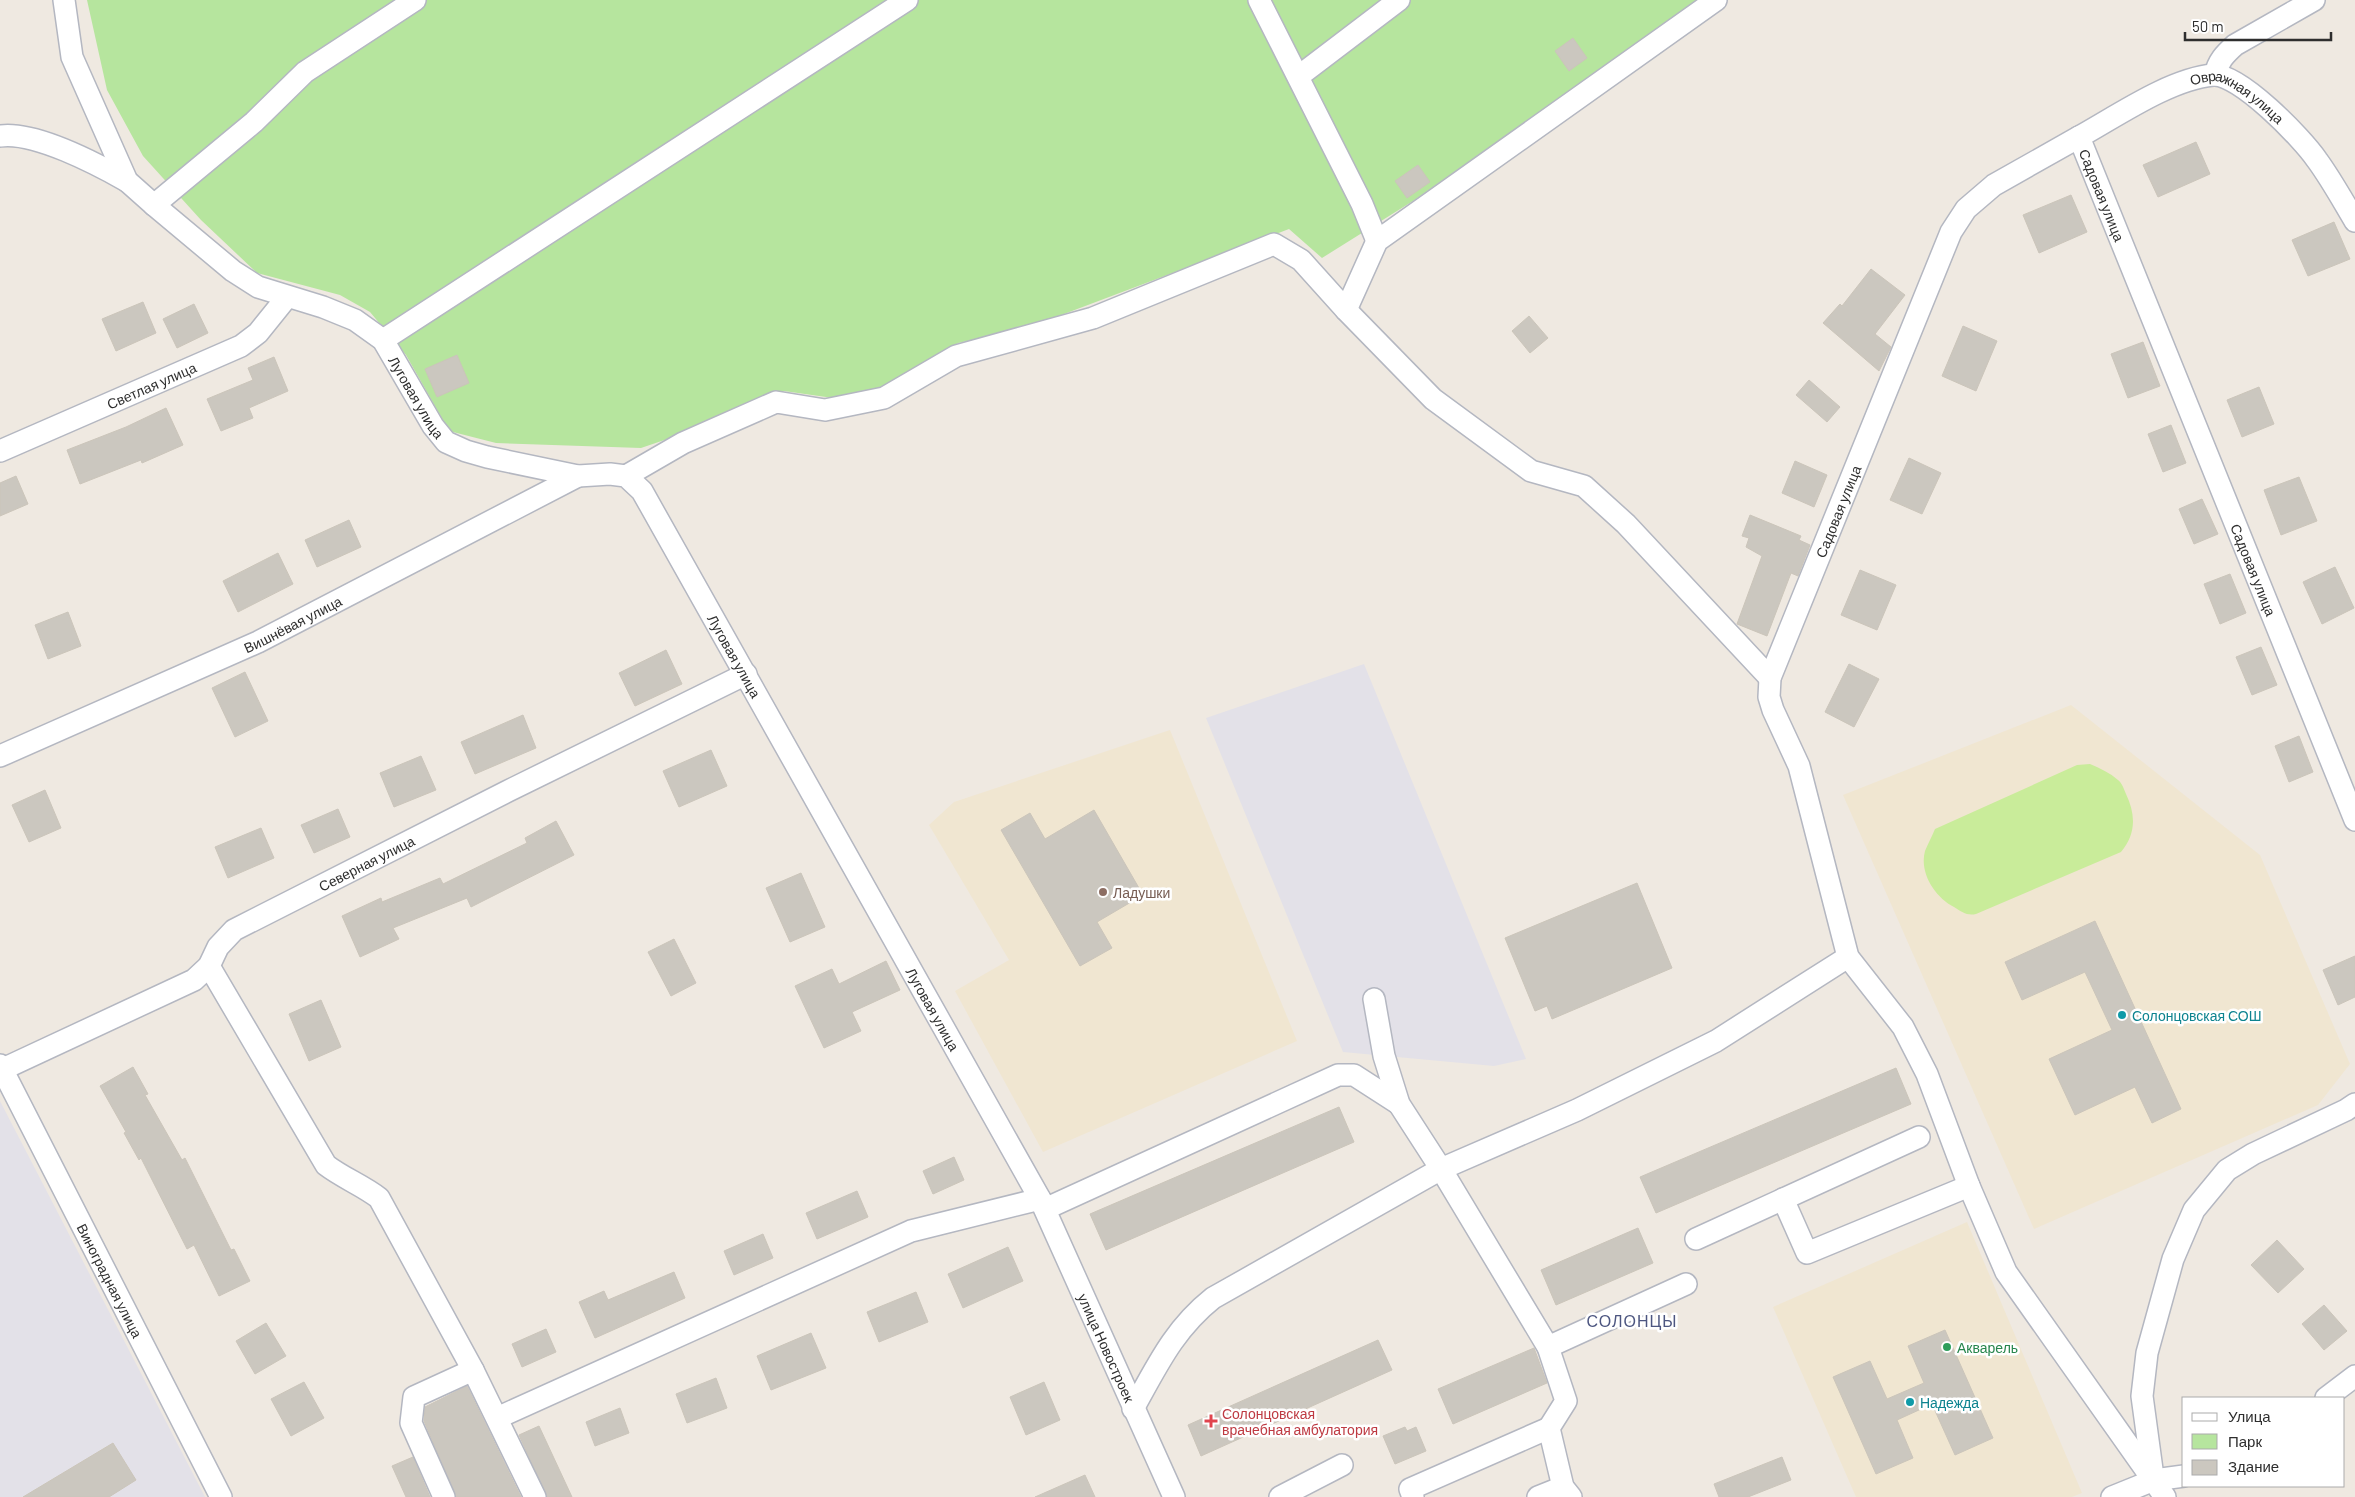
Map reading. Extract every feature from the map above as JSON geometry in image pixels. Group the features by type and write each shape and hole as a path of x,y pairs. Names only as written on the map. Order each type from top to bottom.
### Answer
{"street":[{"path":"64,0 72,58 127,181"},
{"path":"154,205 254,122 305,72 415,0"},
{"path":"384,340 907,0"},
{"path":"1259,0 1299,76 1362,204 1378,241"},
{"path":"1299,76 1399,0"},
{"path":"1346,310 1378,241 1716,0"},
{"path":"2215,75 2217,65 2235,45 2314,0"},
{"name":"Овражная улица","path":"2079,137 2170,88 2191,79 2215,75 2231,80 2265,103 2316,158 2355,221"},
{"path":"0,136 33,138 103,168 127,181"},
{"name":"Садовая улица","path":"1770,678 1951,232 1966,209 1994,185 2079,137 2355,820"},
{"name":"Луговая улица","path":"127,181 233,271 258,287 323,307 355,320 384,340 433,426 446,442 486,457 578,476 610,474 626,476 642,491 1043,1204"},
{"path":"626,476 683,443 776,402 825,410 884,398 956,356 1094,318 1274,244 1301,260 1346,310 1440,405 1531,471 1584,486 1626,524 1770,678 1770,697 1773,710 1799,766 1848,957 1903,1026 1927,1074 1970,1186 2006,1272 2159,1488"},
{"name":"Светлая улица","path":"0,451 241,346 258,333 287,297"},
{"name":"Вишнёвая улица","path":"0,756 258,642 578,476"},
{"name":"Северная улица","path":"2,1067 194,980 209,966 218,947 234,930 508,791 746,674"},
{"path":"1133,1409 1175,1335 1194,1313 1213,1298 1441,1169 1577,1110 1716,1041 1848,957"},
{"path":"209,966 326,1165 339,1175 366,1188 378,1198 473,1370 535,1497"},
{"path":"1374,999 1384,1056 1399,1104 1441,1169 1548,1346 1566,1401 1549,1428 1410,1489 1414,1497"},
{"name":"Виноградная улица","path":"2,1067 221,1497"},
{"path":"498,1418 911,1231 1043,1204 1338,1075 1354,1075 1399,1104"},
{"path":"2159,1488 2142,1396 2148,1353 2173,1259 2194,1210 2227,1170 2254,1154 2355,1104"},
{"path":"1696,1239 1919,1137"},
{"path":"1783,1199 1807,1253 1970,1186"},
{"name":"улица Новостроек","path":"1043,1204 1133,1409 1174,1497"},
{"path":"1548,1346 1686,1284"},
{"path":"444,1497 411,1423 414,1396 473,1370"},
{"path":"2327,1397 2355,1376"},
{"path":"1538,1497 1567,1492 1549,1428"},
{"path":"1280,1497 1342,1466"},
{"path":"2112,1497 2159,1488 2182,1477"}],"shaded area":[{"path":"1364,664 1526,1059 1494,1066 1343,1052 1206,718"},
{"path":"2071,705 2260,855 2350,1064 2318,1105 2034,1229 1843,795"},
{"name":"Ладушки","path":"1170,730 1297,1041 1043,1152 955,991 1009,960 929,825 954,802"},
{"path":"0,1101 205,1497 0,1497"},
{"path":"1967,1222 2082,1493 2072,1497 1856,1497 1773,1307"}],"green space":[{"path":"87,0 1700,0 1413,201 1322,258 1289,229 1027,328 958,343 874,393 833,398 784,391 726,419 641,448 496,443 449,431 406,355 370,312 340,295 257,273 201,220 143,156 107,90"},
{"path":"2090,764 2119,781 2123,786 2132,809 2132,831 2121,852 1976,914 1962,912 1947,903 1935,891 1924,868 1924,859 1925,851 1935,829 2077,765"}],"building":[{"path":"1573,38 1587,58 1569,71 1555,51"},
{"path":"2196,142 2210,174 2158,197 2143,165"},
{"path":"1418,165 1430,182 1407,198 1395,181"},
{"path":"2071,195 2087,232 2039,253 2023,215"},
{"path":"2334,222 2350,259 2308,276 2292,240"},
{"path":"1871,269 1905,295 1875,334 1891,347 1879,371 1823,323 1840,304 1842,306"},
{"path":"143,302 156,333 116,351 102,319"},
{"path":"194,304 208,333 177,348 163,319"},
{"path":"1529,316 1548,338 1530,353 1512,331"},
{"path":"1963,326 1997,341 1976,391 1942,376"},
{"path":"2143,342 2160,386 2128,398 2111,354"},
{"path":"457,355 469,383 437,397 425,369"},
{"path":"274,357 288,391 249,408 253,418 221,431 207,399 253,380 248,368"},
{"path":"1809,380 1840,407 1827,422 1796,395"},
{"path":"2259,387 2274,424 2242,437 2227,400"},
{"path":"166,408 183,445 142,463 141,460 80,484 67,450 126,427"},
{"path":"2171,425 2186,463 2163,472 2148,434"},
{"path":"1909,458 1941,473 1922,514 1890,500"},
{"path":"1795,461 1827,475 1814,507 1782,493"},
{"path":"16,476 28,504 0,516 0,483"},
{"path":"2299,477 2317,521 2281,535 2264,490"},
{"path":"2202,499 2218,534 2194,544 2179,509"},
{"path":"1750,515 1801,536 1799,540 1810,545 1798,576 1791,573 1767,636 1737,624 1762,556 1746,547 1749,538 1742,536"},
{"path":"349,520 361,547 317,567 305,540"},
{"path":"278,553 293,584 238,612 223,581"},
{"path":"2335,567 2354,608 2322,624 2303,582"},
{"path":"1860,570 1896,585 1877,630 1841,615"},
{"path":"2230,574 2246,613 2220,624 2204,584"},
{"path":"68,612 81,646 48,659 35,625"},
{"path":"2261,647 2277,685 2252,695 2236,657"},
{"path":"666,650 682,684 635,706 619,673"},
{"path":"1849,664 1879,679 1854,727 1825,712"},
{"path":"245,672 268,721 235,737 212,688"},
{"path":"523,715 536,748 475,774 461,742"},
{"path":"2299,736 2313,772 2289,782 2275,746"},
{"path":"711,750 727,786 679,807 663,771"},
{"path":"421,756 436,790 394,807 380,773"},
{"path":"45,790 61,828 29,842 12,805"},
{"path":"338,809 350,837 314,853 301,825"},
{"path":"1094,810 1143,895 1097,922 1112,948 1080,966 1001,830 1030,813 1045,839"},
{"path":"556,821 574,855 471,907 467,898 393,928 399,939 360,957 342,916 381,898 382,902 440,878 443,884 527,843 525,838"},
{"path":"261,828 274,858 228,878 215,847"},
{"path":"801,873 825,927 790,942 766,888"},
{"path":"1637,883 1672,968 1552,1019 1547,1006 1535,1011 1505,938"},
{"name":"Солонцовская СОШ","path":"2095,921 2181,1109 2152,1123 2135,1087 2075,1115 2049,1059 2112,1030 2085,972 2022,1000 2005,962"},
{"path":"674,939 696,983 671,996 648,952"},
{"path":"2355,956 2355,997 2338,1005 2323,970"},
{"path":"886,961 900,990 852,1012 861,1031 824,1048 795,986 832,969 839,984"},
{"path":"321,1000 341,1047 309,1061 289,1014"},
{"path":"133,1067 148,1094 145,1095 182,1160 185,1158 231,1250 234,1249 250,1281 219,1296 194,1245 187,1249 141,1158 139,1160 124,1133 126,1132 100,1086"},
{"path":"1896,1068 1911,1104 1656,1213 1640,1177"},
{"path":"1339,1107 1354,1142 1106,1250 1090,1214"},
{"path":"954,1157 964,1180 933,1194 923,1171"},
{"path":"857,1191 868,1217 817,1239 806,1213"},
{"path":"1638,1228 1653,1263 1556,1305 1541,1270"},
{"path":"763,1234 773,1258 734,1275 724,1251"},
{"path":"2277,1240 2304,1269 2278,1293 2251,1265"},
{"path":"1008,1247 1023,1281 963,1308 948,1274"},
{"path":"674,1272 685,1298 595,1338 579,1302 604,1291 608,1300"},
{"path":"916,1292 928,1322 879,1342 867,1312"},
{"path":"2324,1305 2347,1331 2324,1350 2302,1324"},
{"path":"266,1323 286,1356 255,1374 236,1341"},
{"path":"546,1329 556,1352 522,1367 512,1344"},
{"name":"Надежда","path":"1945,1330 1993,1438 1955,1455 1932,1404 1897,1420 1913,1458 1876,1474 1833,1377 1870,1361 1887,1399 1924,1383 1908,1346"},
{"path":"811,1333 826,1368 771,1390 757,1356"},
{"path":"1378,1340 1392,1370 1201,1456 1188,1425"},
{"path":"1534,1348 1547,1383 1453,1424 1438,1389"},
{"path":"716,1378 727,1408 687,1423 676,1394"},
{"path":"304,1382 324,1418 291,1436 271,1399"},
{"path":"1044,1382 1060,1420 1026,1435 1010,1397"},
{"path":"467,1386 521,1497 456,1497 424,1421 425,1407"},
{"path":"620,1408 629,1433 595,1446 586,1422"},
{"path":"539,1426 572,1497 547,1497 519,1435"},
{"path":"1405,1427 1407,1431 1416,1427 1426,1451 1395,1464 1383,1436"},
{"path":"113,1443 136,1480 109,1497 23,1497"},
{"path":"413,1457 430,1497 406,1497 392,1466"},
{"path":"1782,1457 1791,1480 1748,1497 1719,1497 1714,1484"},
{"path":"1085,1475 1095,1497 1035,1497"}],"place":[{"name":"Ладушки","path":"1103,892"},
{"name":"Солонцовская СОШ","path":"2122,1015"},
{"name":"Акварель","path":"1947,1347"},
{"name":"Надежда","path":"1910,1402"},
{"name":"Солонцовская врачебная амбулатория","path":"1211,1421"}],"district":[{"name":"СОЛОНЦЫ","path":"1632,1320"}]}
